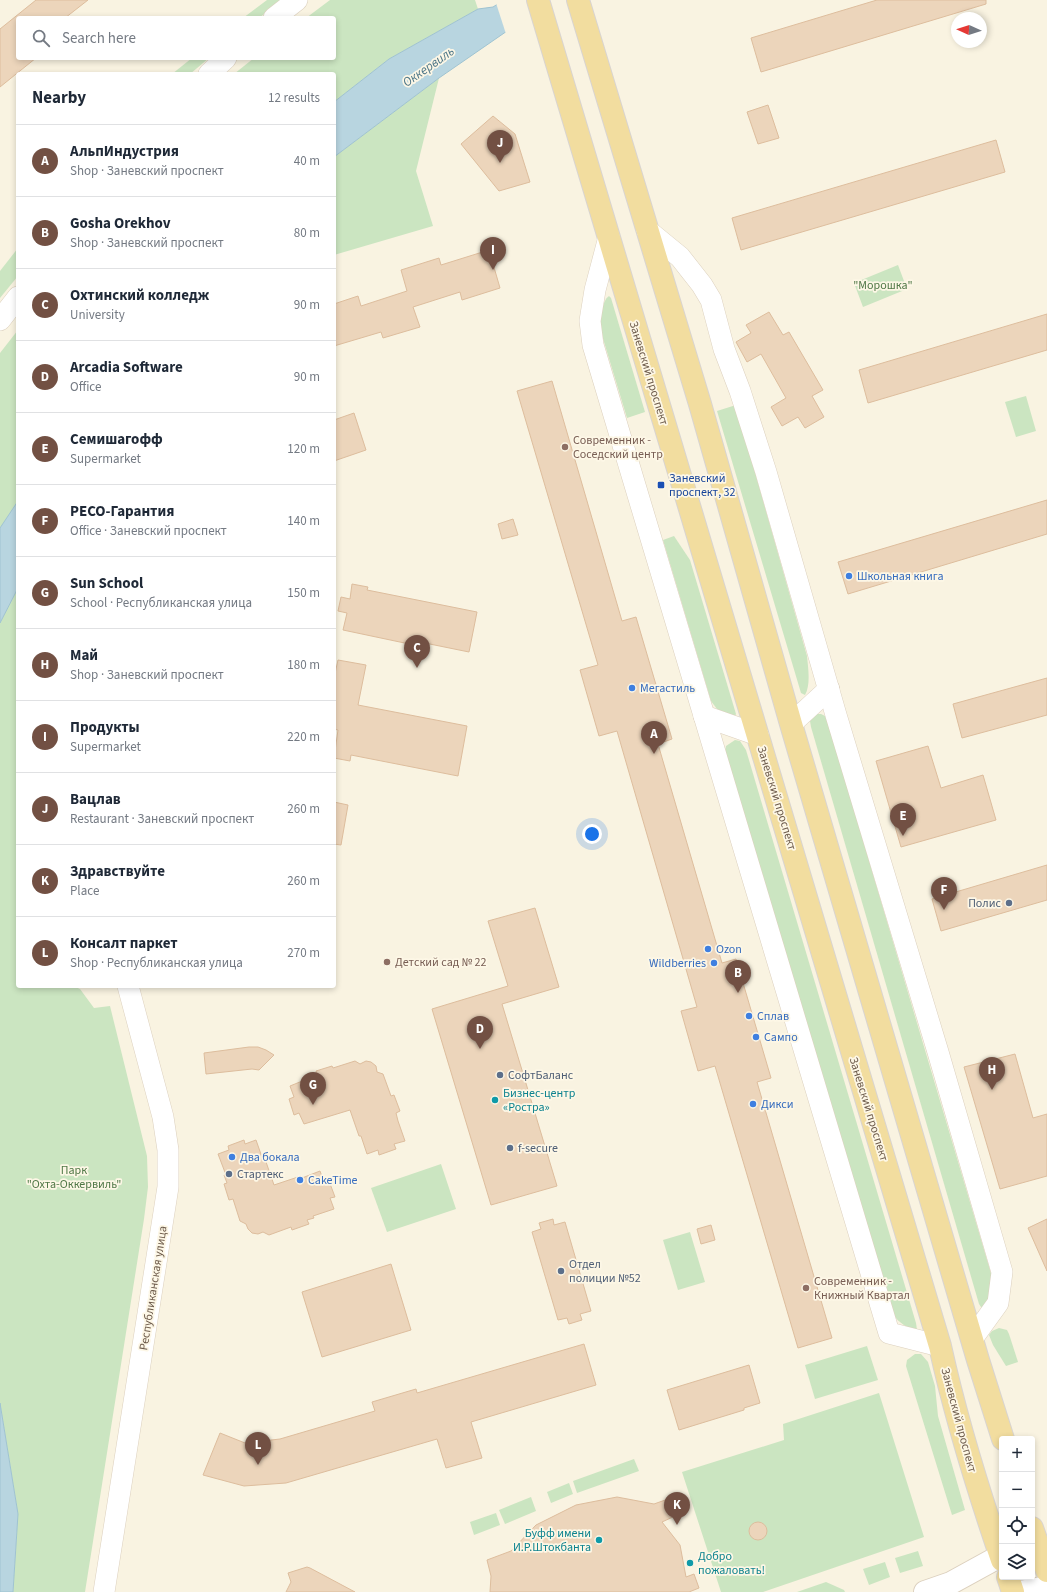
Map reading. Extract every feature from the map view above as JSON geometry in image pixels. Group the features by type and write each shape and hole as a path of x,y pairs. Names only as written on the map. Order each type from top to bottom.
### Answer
{"main road":[{"name":"Заневский проспект","path":"538,0 940,1346 953,1403 987,1517 999,1551"},
{"path":"580,7 700,404 791,724 972,1339 1002,1436"},
{"path":"1036,1532 1047,1571"},
{"path":"1009,1580 1013,1592"}],"street":[{"path":"277,16 297,0"},
{"path":"211,72 224,60"},
{"path":"647,230 680,257 702,285 711,300 724,349 740,391 766,472 828,689 938,1052 1002,1272 998,1303 972,1339"},
{"path":"609,237 595,290 590,321 593,345 889,1333 940,1346"},
{"path":"0,320 16,300"},
{"path":"791,724 828,689"},
{"path":"704,716 758,735"},
{"name":"Республиканская улица","path":"104,1592 168,1187 168,1150 163,1117 129,988"},
{"path":"925,1592 951,1583 999,1558"},
{"path":"1020,1592 1047,1587"}],"green space":[{"path":"267,0 282,0 262,16 246,16"},
{"path":"330,0 475,0 478,9 389,59 336,100 336,72 236,72 252,60 336,60 336,16 309,16"},
{"path":"190,60 207,60 192,72 174,72"},
{"path":"439,78 416,171 433,226 336,254 336,155"},
{"path":"16,251 16,278 0,298 0,271"},
{"name":"\"Морошка\"","path":"898,265 907,289 863,307 854,283"},
{"path":"609,296 611,298 645,412 627,418 601,332 601,318 604,302"},
{"path":"16,333 16,504 0,528 0,353"},
{"path":"1026,396 1036,431 1016,437 1005,402"},
{"path":"736,405 807,656 809,681 805,695 801,693 717,411"},
{"path":"674,536 690,560 736,714 735,716 731,717 717,709 711,701 663,540"},
{"name":"Парк \"Охта-Оккервиль\"","path":"16,592 16,988 78,988 94,1008 110,1006 147,1156 148,1187 144,1219 85,1592 13,1592 18,1514 0,1403 0,623"},
{"path":"815,714 825,716 828,722 993,1280 994,1287 985,1308 981,1307 979,1304 811,727 810,721"},
{"path":"735,740 740,741 746,750 917,1330 904,1325 893,1315 725,751 726,746"},
{"path":"441,1164 456,1209 387,1232 371,1188"},
{"path":"690,1232 705,1282 678,1290 663,1240"},
{"path":"999,1328 1007,1330 1018,1362 1006,1366 993,1345 989,1335 992,1331"},
{"path":"867,1346 878,1380 815,1399 805,1365"},
{"path":"915,1354 921,1354 928,1362 935,1386 938,1416 965,1510 952,1515 906,1366 907,1360"},
{"path":"879,1393 924,1537 763,1592 721,1592 682,1472 784,1440 783,1424"},
{"path":"634,1459 639,1471 577,1493 573,1481"},
{"path":"569,1483 573,1494 551,1503 547,1492"},
{"path":"531,1497 536,1511 505,1524 499,1510"},
{"path":"496,1513 500,1525 474,1535 470,1522"},
{"path":"918,1551 923,1566 900,1573 895,1558"},
{"path":"885,1562 890,1577 869,1585 863,1569"},
{"path":"826,1582 844,1590 845,1592 797,1592"}],"water":[{"name":"Оккервиль","path":"504,0 552,0 439,78 336,155 336,100 389,59 478,9 493,7"},
{"path":"16,504 16,592 0,623 0,528"},
{"path":"0,1403 18,1514 13,1592 0,1592"}],"pier":[{"path":"500,0 554,0 506,34 496,3"}],"building":[{"path":"36,0 88,0 68,16 16,16"},
{"path":"877,0 986,0 986,4 960,12 951,12 951,15 761,72 751,38"},
{"path":"16,16 16,60 34,60 19,72 16,72 16,74 0,87 0,29"},
{"path":"768,105 779,138 758,144 747,112"},
{"path":"493,116 515,134 530,182 499,191 461,144"},
{"path":"996,140 1005,172 741,250 732,218"},
{"path":"489,250 500,288 462,300 460,292 413,307 420,327 383,338 381,332 336,345 336,303 358,296 361,306 407,291 401,270 439,258 441,265"},
{"path":"769,312 783,335 789,332 823,390 812,396 824,417 805,428 798,417 782,426 771,407 786,398 761,354 747,362 736,342 751,333 746,325"},
{"path":"1047,314 1047,350 868,403 859,370"},
{"path":"552,381 622,621 636,617 672,739 658,744 722,963 736,959 771,1078 757,1082 832,1338 798,1348 715,1066 698,1071 681,1011 697,1007 617,731 599,736 580,670 598,665 517,391"},
{"path":"354,413 366,450 336,460 336,419"},
{"path":"1047,500 1047,534 848,594 838,562"},
{"path":"513,519 518,535 502,539 498,524"},
{"path":"352,584 368,587 367,590 477,612 469,652 415,641 414,645 343,630 347,613 338,611 341,597 350,599"},
{"path":"338,660 366,665 358,705 467,726 458,776 351,755 350,761 336,758 338,730 336,730 336,669"},
{"path":"1047,678 1047,715 962,738 953,704"},
{"path":"928,746 941,788 983,775 996,820 901,847 876,761"},
{"path":"336,802 348,805 341,845 336,844"},
{"path":"1047,865 1047,900 941,931 932,899"},
{"name":"Бизнес-центр «Ростра»","path":"535,908 559,987 502,1004 557,1186 491,1205 432,1009 508,986 488,921"},
{"path":"258,1047 274,1055 259,1070 252,1069 206,1074 204,1053"},
{"path":"1015,1054 1033,1118 1047,1114 1047,1176 1000,1189 964,1067"},
{"path":"355,1061 360,1064 366,1061 371,1062 376,1066 377,1072 383,1074 391,1096 394,1095 400,1111 396,1113 405,1141 394,1144 396,1149 379,1155 378,1150 367,1154 350,1110 304,1124 299,1113 294,1115 289,1099 294,1097 290,1086 317,1075 316,1071 332,1066 333,1068"},
{"path":"244,1140 245,1144 256,1140 263,1160 265,1159 274,1185 301,1176 302,1178 320,1171 324,1182 329,1181 335,1197 330,1198 334,1209 313,1216 314,1218 307,1220 309,1224 292,1230 291,1227 269,1235 263,1232 258,1234 252,1233 246,1224 240,1221 233,1199 229,1200 224,1184 227,1183 224,1175 226,1175 218,1154 229,1150 228,1146"},
{"name":"Отдел полиции №52","path":"553,1219 554,1225 565,1222 591,1311 580,1314 582,1320 569,1324 567,1318 558,1320 532,1232 541,1229 539,1223"},
{"path":"1047,1219 1047,1271 1028,1228"},
{"path":"711,1225 715,1240 701,1244 697,1229"},
{"path":"391,1264 411,1330 322,1357 302,1292"},
{"path":"584,1344 596,1385 471,1422 482,1458 446,1468 437,1439 286,1483 244,1486 203,1475 220,1433 245,1443 280,1439 375,1411 372,1402 416,1389 417,1393"},
{"path":"749,1365 760,1403 744,1408 744,1410 679,1430 667,1390"},
{"name":"Буфф имени И.Р.Штокбанта","path":"617,1497 654,1504 668,1499 675,1516 662,1522 680,1545 686,1577 694,1574 699,1588 689,1592 490,1592 491,1576 487,1560 511,1551 536,1525 576,1505"},
{"path":"758,1522 764,1525 767,1531 764,1537 758,1540 752,1537 749,1531 752,1525"},
{"path":"307,1567 355,1592 286,1592 291,1582 288,1573"}],"place":[{"name":"Вацлав","path":"500,163"},
{"name":"Продукты","path":"493,270"},
{"name":"Современник - Соседский центр","path":"565,447"},
{"name":"Заневский проспект, 32","path":"661,485"},
{"name":"Школьная книга","path":"849,576"},
{"name":"Охтинский колледж","path":"417,668"},
{"name":"Мегастиль","path":"632,688"},
{"name":"АльпИндустрия","path":"654,754"},
{"name":"Семишагофф","path":"903,836"},
{"name":"Полис","path":"1009,903"},
{"name":"РЕСО-Гарантия","path":"944,910"},
{"name":"Ozon","path":"708,949"},
{"name":"Детский сад № 22","path":"387,962"},
{"name":"Wildberries","path":"714,963"},
{"name":"Gosha Orekhov","path":"738,993"},
{"name":"Сплав","path":"749,1016"},
{"name":"Сампо","path":"756,1037"},
{"name":"Arcadia Software","path":"480,1049"},
{"name":"СофтБаланс","path":"500,1075"},
{"name":"Май","path":"992,1090"},
{"name":"Бизнес-центр «Ростра»","path":"495,1100"},
{"name":"Дикси","path":"753,1104"},
{"name":"Sun School","path":"313,1105"},
{"name":"f-secure","path":"510,1148"},
{"name":"Два бокала","path":"232,1157"},
{"name":"Стартекс","path":"229,1174"},
{"name":"CakeTime","path":"300,1180"},
{"name":"Отдел полиции №52","path":"561,1271"},
{"name":"Современник - Книжный Квартал","path":"806,1288"},
{"name":"Консалт паркет","path":"258,1465"},
{"name":"Здравствуйте","path":"677,1525"},
{"name":"Буфф имени И.Р.Штокбанта","path":"599,1540"},
{"name":"Добро пожаловать!","path":"690,1563"}]}
